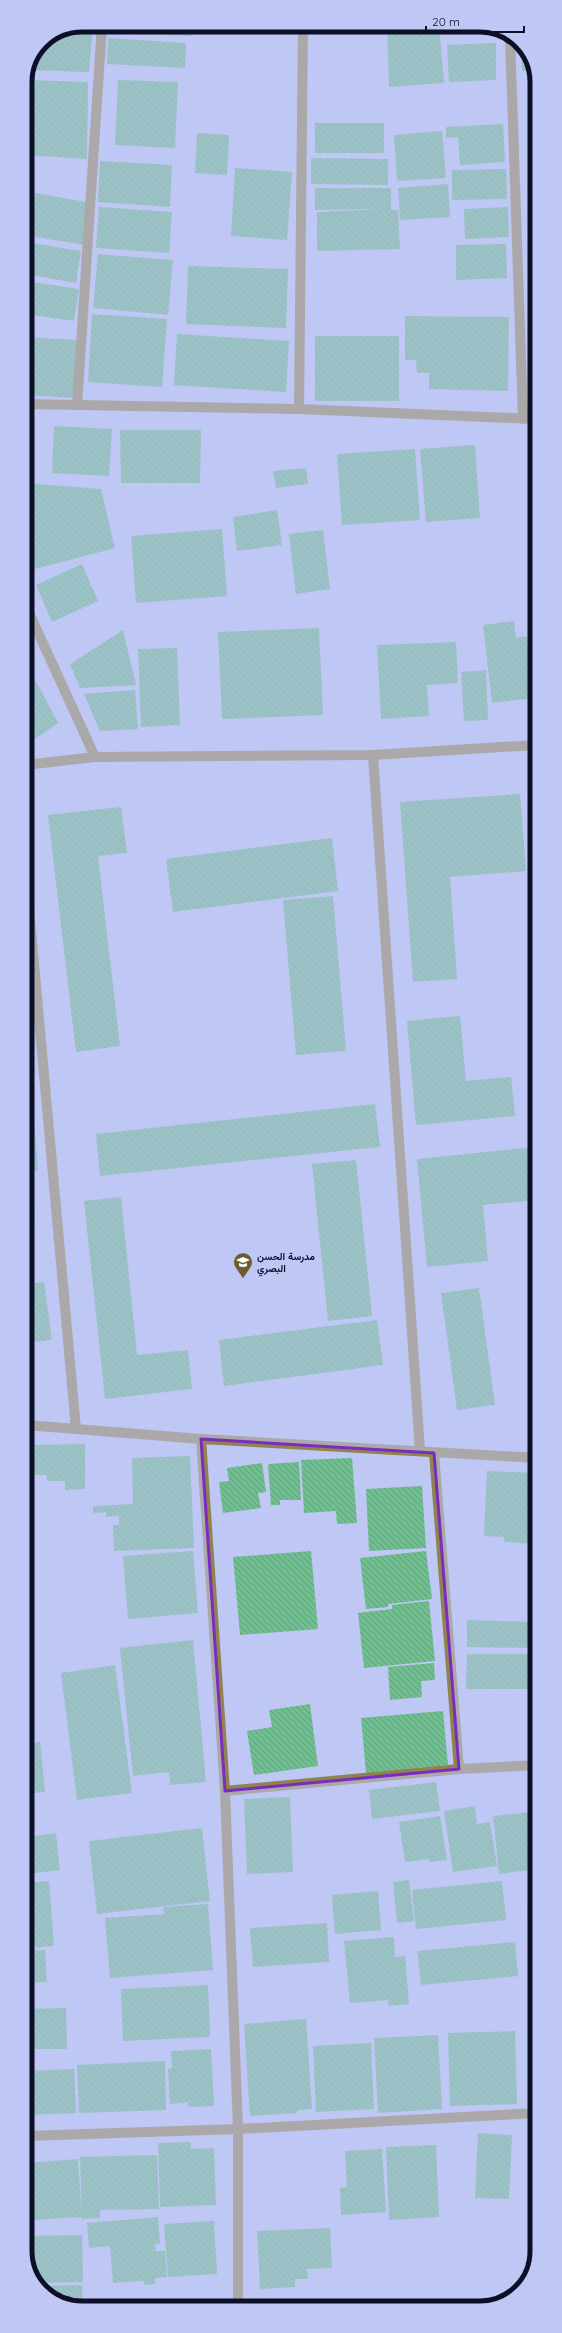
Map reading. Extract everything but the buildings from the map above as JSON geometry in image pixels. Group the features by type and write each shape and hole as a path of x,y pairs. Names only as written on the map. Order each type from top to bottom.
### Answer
{"street":[{"path":"77,405 102,32"},
{"path":"299,409 303,32"},
{"path":"510,42 523,419"},
{"path":"32,404 299,409 530,419"},
{"path":"32,619 95,757"},
{"path":"32,763 95,757 372,755 530,745"},
{"path":"372,755 420,1451"},
{"path":"32,942 76,1429"},
{"path":"32,1425 201,1439 530,1458"},
{"path":"201,1439 225,1791 238,2128 238,2301"},
{"path":"434,1453 459,1769"},
{"path":"225,1791 459,1769 530,1765"},
{"path":"32,2136 238,2128 530,2112"}],"highlighted area":[{"path":"201,1439 434,1453 459,1769 225,1791"}],"place":[{"name":"مدرسة الحسن البصري","path":"243,1279"}]}
